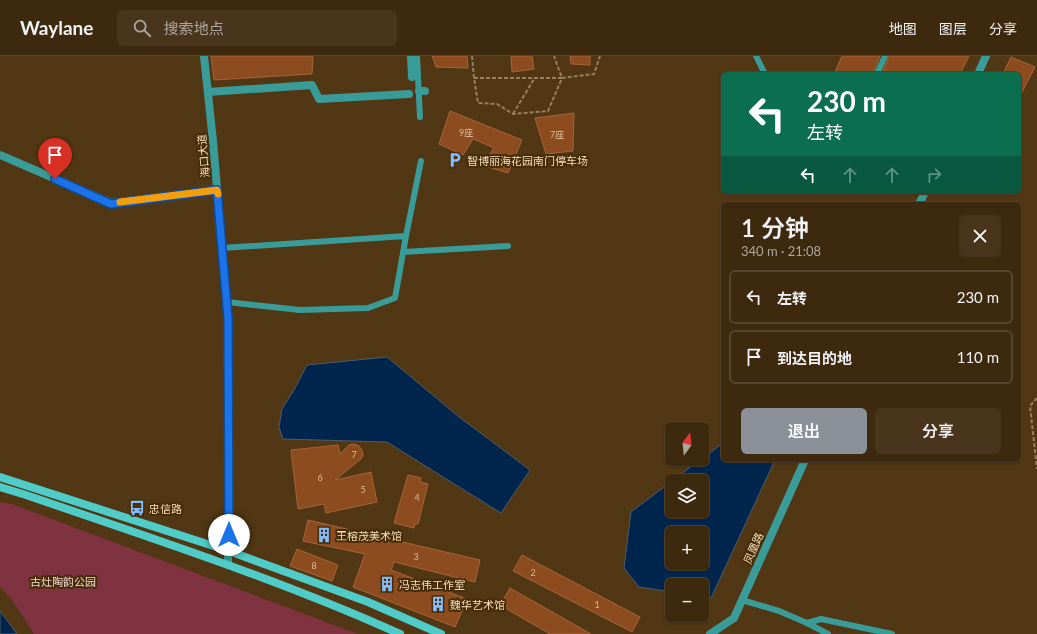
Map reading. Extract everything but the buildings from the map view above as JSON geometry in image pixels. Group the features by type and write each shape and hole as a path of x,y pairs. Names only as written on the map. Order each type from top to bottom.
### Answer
{"main road":[{"path":"0,477 229,551 368,602 441,634"},
{"path":"0,487 228,566 358,615 400,634"}],"street":[{"name":"海口大道","path":"204,56 228,318 228,566"},
{"path":"411,56 412,77"},
{"path":"979,72 986,56"},
{"path":"208,92 312,85 319,99 409,94"},
{"path":"0,155 111,204 217,190"},
{"name":"凤凰路","path":"710,634 734,618 804,462"}],"lane":[{"path":"417,56 422,91 420,117"},
{"path":"756,56 764,72"},
{"path":"878,72 885,56"},
{"path":"227,302 300,310 368,308 395,298 421,161"},
{"path":"222,248 406,236"},
{"path":"403,252 508,246"},
{"path":"742,600 778,611 807,623 828,634"},
{"path":"807,623 821,619 892,634"}],"path":[{"path":"472,56 478,103 497,104 513,114 548,111 562,78 554,56"},
{"path":"474,78 534,79 562,78 594,74 600,56"},
{"path":"513,114 534,79"},
{"path":"1037,398 1030,406 1037,469"}],"green space":[{"name":"古灶陶韵公园","path":"0,502 12,504 358,634 34,634 12,600 0,587"}],"water":[{"path":"387,357 459,417 530,470 501,513 387,442 283,439 279,427 282,409 307,365"},
{"path":"721,444 721,462 774,462 711,598 709,598 709,578 665,578 665,591 639,587 624,568 631,512 665,486 665,518 709,518 709,474 681,474 692,466 709,466 709,453"},
{"path":"0,611 17,634 0,634"}],"slow traffic":[{"path":"120,202 217,190 218,194"}],"place":[{"name":"智博丽海花园南门停车场","path":"455,160"},
{"name":"忠信路","path":"137,508"},
{"name":"王榕茂美术馆","path":"324,535"},
{"name":"冯志伟工作室","path":"387,584"},
{"name":"魏华艺术馆","path":"438,604"}],"route":[{"path":"55,179 111,204 217,190 228,318 229,535"}]}
